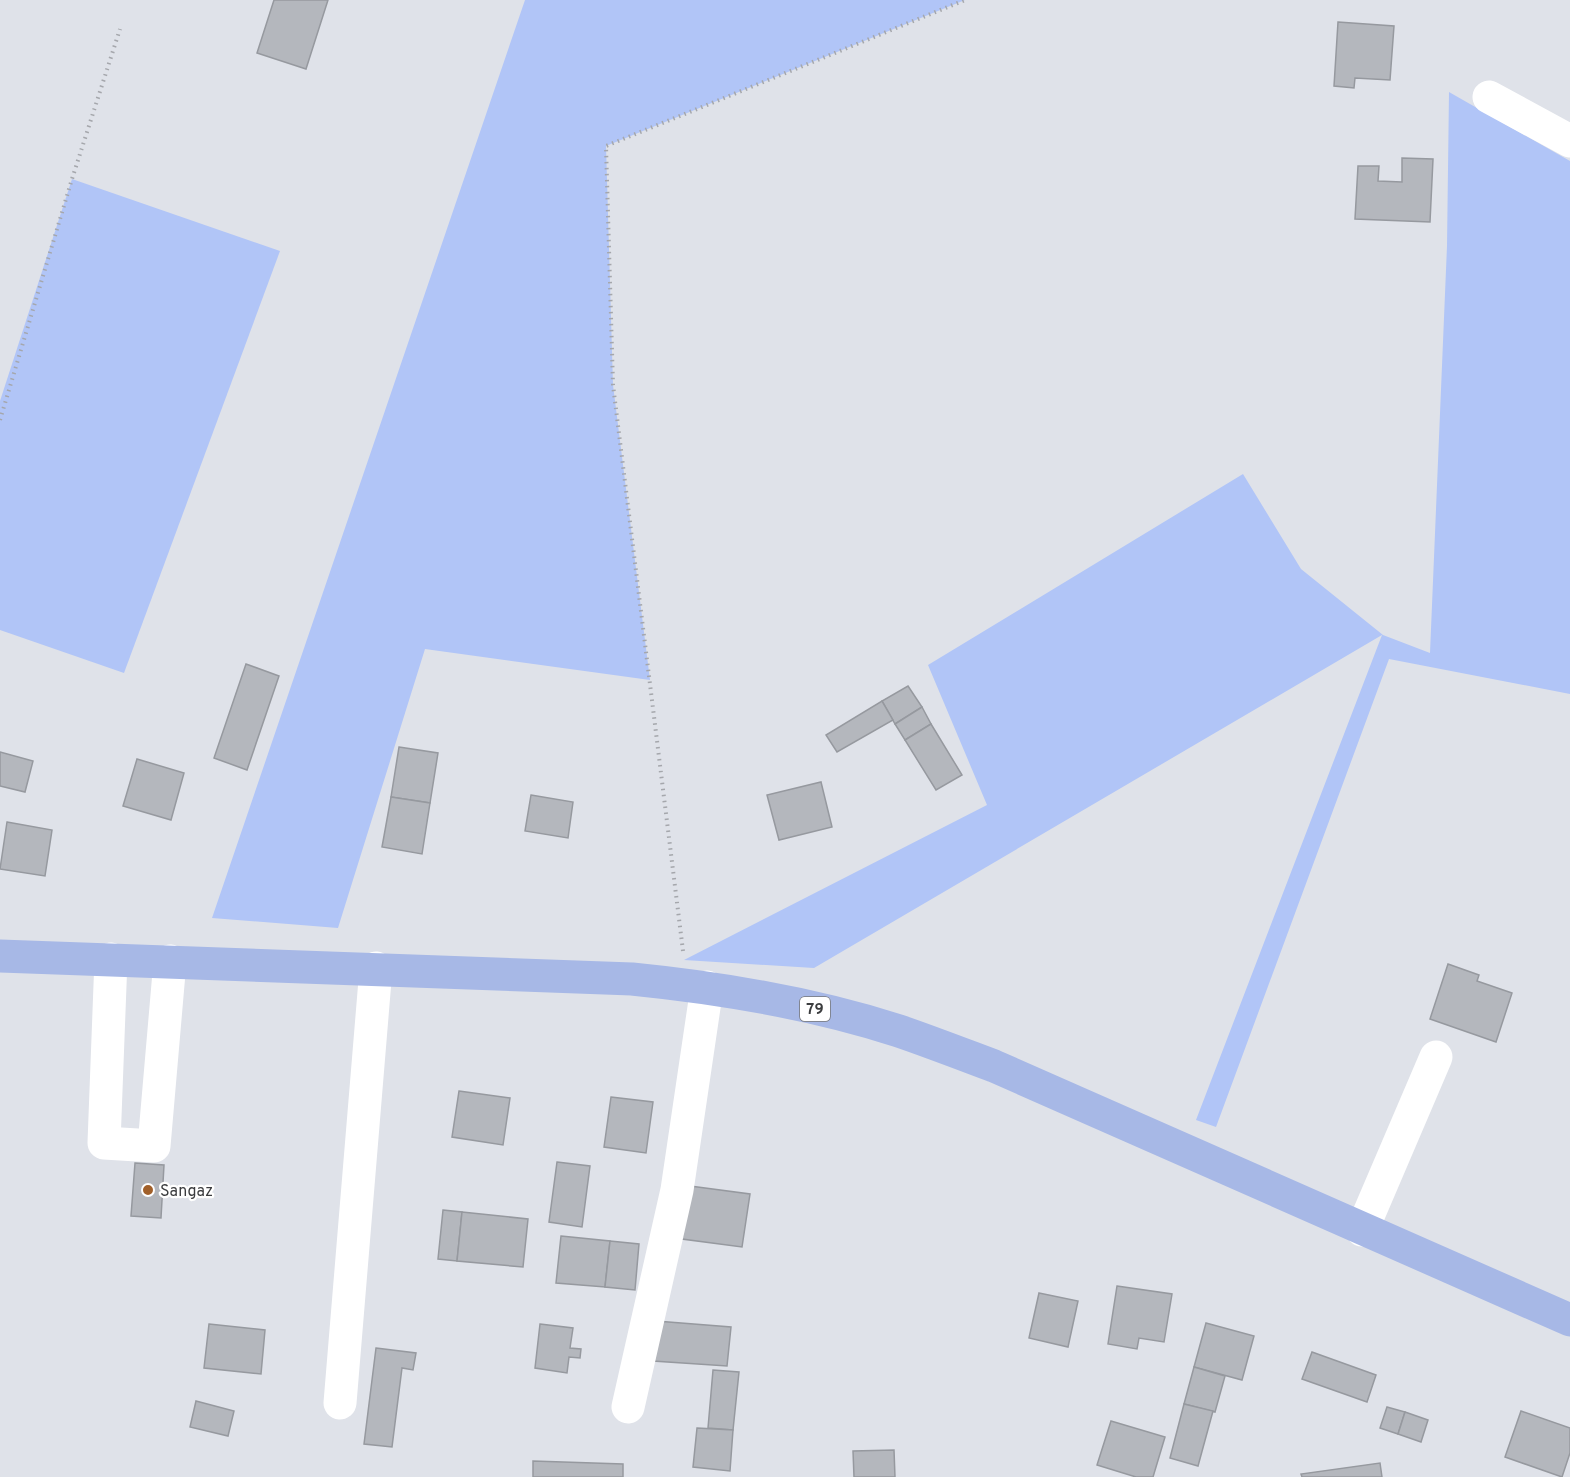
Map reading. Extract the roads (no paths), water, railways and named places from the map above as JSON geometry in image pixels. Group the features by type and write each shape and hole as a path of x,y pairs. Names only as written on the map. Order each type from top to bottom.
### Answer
{"main road":[{"name":"79","path":"0,956 170,960 632,979 697,985 793,1003 898,1031 994,1066 1570,1320"}],"street":[{"path":"1489,97 1570,141"},
{"path":"111,959 104,1143 154,1146 170,960"},
{"path":"340,1402 376,968"},
{"path":"628,1407 676,1190 697,985"},
{"path":"1362,1230 1436,1057"}],"place":[{"name":"Sangaz","path":"148,1190"}]}
